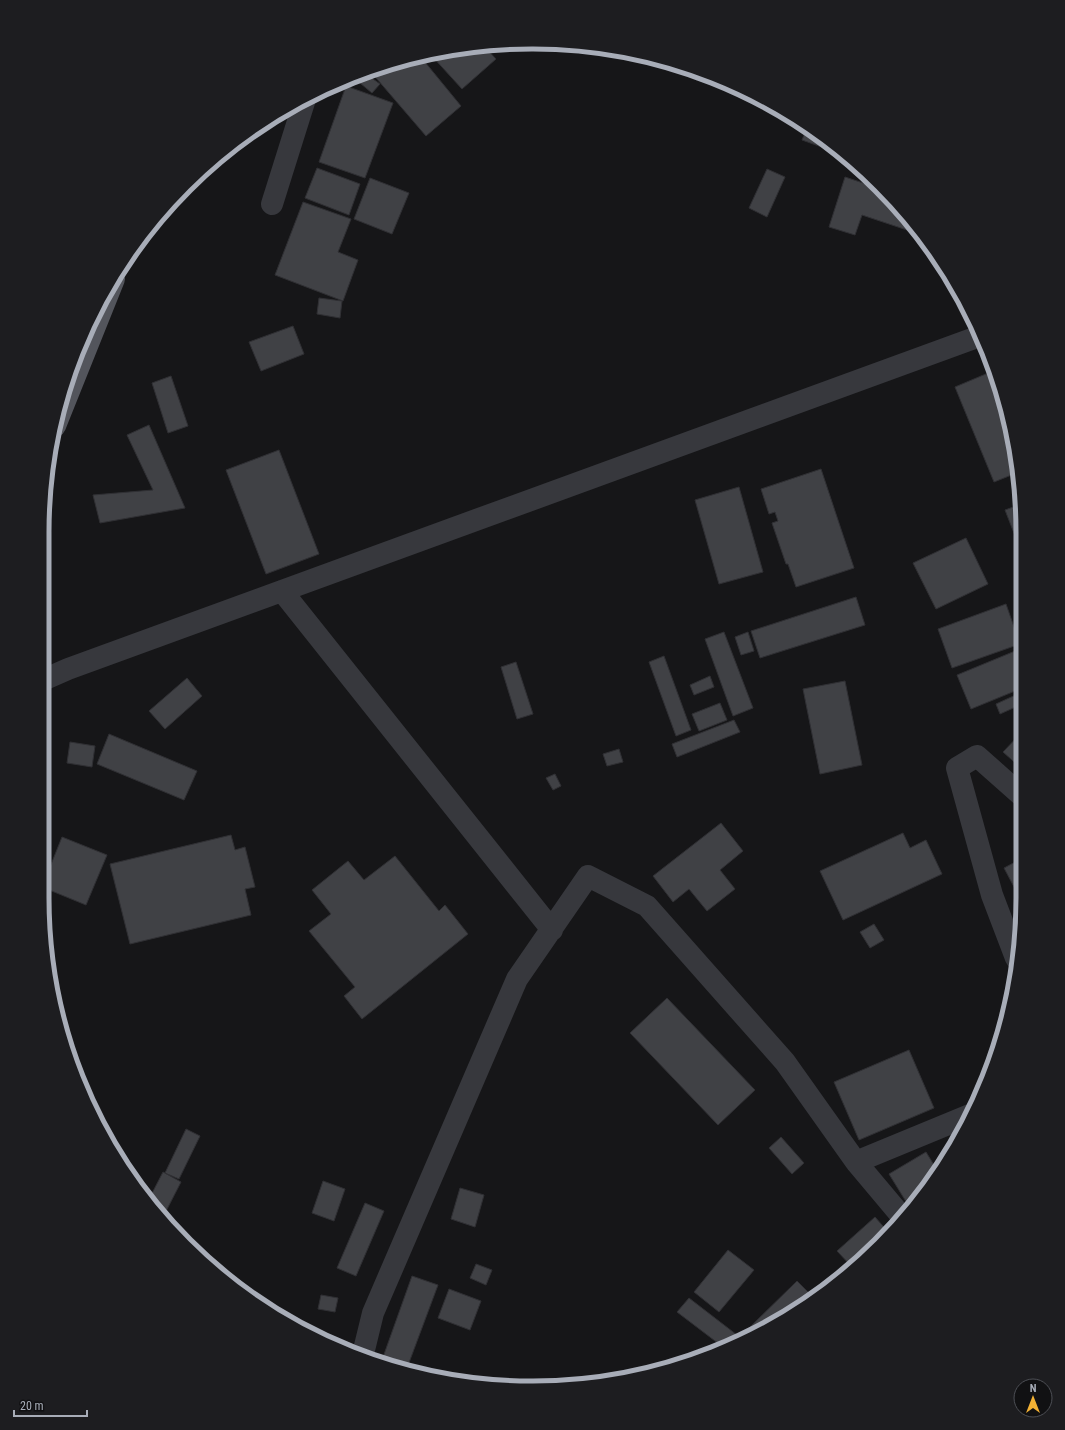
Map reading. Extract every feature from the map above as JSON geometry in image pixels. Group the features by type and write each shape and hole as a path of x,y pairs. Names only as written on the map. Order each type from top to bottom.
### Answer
{"main road":[{"path":"79,367 91,336"}],"street":[{"path":"272,204 302,108"},
{"path":"49,677 68,669 975,338"},
{"path":"282,591 552,930"},
{"path":"1013,950 992,895 957,768 977,756 1016,790"},
{"path":"364,1350 373,1313 517,979 588,876 647,906 785,1062 856,1162 899,1213"},
{"path":"856,1162 961,1119"}],"building":[{"path":"489,51 496,59 462,89 434,59"},
{"path":"424,61 461,106 426,136 374,76"},
{"path":"371,77 380,84 372,93 359,82"},
{"path":"346,87 393,103 365,178 319,162"},
{"path":"805,133 827,149 802,140"},
{"path":"317,168 360,184 349,215 305,198"},
{"path":"767,169 785,177 767,217 749,208"},
{"path":"845,177 867,184 910,231 862,215 855,235 829,227"},
{"path":"370,178 409,193 392,234 354,219"},
{"path":"303,202 351,219 338,252 358,260 343,301 275,275"},
{"path":"319,298 342,301 340,318 317,314"},
{"path":"293,326 304,354 261,371 249,342"},
{"path":"988,373 1000,407 1007,438 1013,475 994,482 955,387"},
{"path":"171,376 188,426 168,433 152,383"},
{"path":"149,425 185,508 100,523 93,495 153,490 127,435"},
{"path":"279,450 319,554 266,574 226,470"},
{"path":"821,469 854,568 796,587 788,564 786,564 772,523 778,521 775,512 769,514 761,489"},
{"path":"739,487 763,572 719,584 695,500"},
{"path":"1015,506 1016,538 1005,510"},
{"path":"966,538 988,584 936,609 913,563"},
{"path":"856,597 865,625 760,658 751,631"},
{"path":"1006,604 1016,633 1016,645 952,668 938,629"},
{"path":"724,632 753,708 733,716 705,639"},
{"path":"748,632 754,651 741,655 735,637"},
{"path":"1016,651 1016,691 971,709 957,675"},
{"path":"664,656 691,730 676,736 649,662"},
{"path":"516,662 533,714 517,719 501,667"},
{"path":"710,676 714,687 694,695 690,685"},
{"path":"187,678 202,696 165,729 149,711"},
{"path":"845,681 862,765 820,774 803,689"},
{"path":"1016,695 1016,707 1000,714 996,704"},
{"path":"720,703 727,720 699,731 692,714"},
{"path":"734,720 740,732 677,757 672,744"},
{"path":"109,734 197,771 184,800 97,764"},
{"path":"1016,738 1016,764 1003,752"},
{"path":"70,742 95,746 92,767 67,763"},
{"path":"619,749 623,762 607,766 603,754"},
{"path":"555,774 561,786 553,790 546,778"},
{"path":"721,823 743,851 720,870 735,889 707,911 689,889 673,902 653,876"},
{"path":"903,833 910,848 926,840 942,874 843,920 820,871"},
{"path":"231,835 235,850 245,847 255,887 245,889 251,915 130,944 110,864"},
{"path":"62,837 107,855 86,905 49,890 49,870"},
{"path":"395,856 439,911 445,905 468,934 362,1019 344,996 355,987 309,931 331,914 312,890 348,861 364,880"},
{"path":"1016,862 1016,891 1004,868"},
{"path":"874,924 884,940 870,948 860,932"},
{"path":"667,998 755,1090 718,1125 630,1033"},
{"path":"909,1050 934,1108 859,1140 834,1082"},
{"path":"186,1129 200,1136 179,1179 165,1173"},
{"path":"781,1137 804,1163 792,1174 769,1148"},
{"path":"926,1152 935,1166 907,1203 889,1174"},
{"path":"163,1172 181,1182 166,1212 151,1195"},
{"path":"323,1181 345,1189 334,1221 312,1213"},
{"path":"460,1188 484,1195 475,1227 451,1219"},
{"path":"365,1203 384,1211 356,1276 337,1268"},
{"path":"875,1217 885,1228 848,1263 837,1251"},
{"path":"728,1250 754,1270 719,1312 694,1292"},
{"path":"476,1264 492,1270 486,1285 470,1278"},
{"path":"412,1276 438,1285 408,1365 383,1357"},
{"path":"797,1281 810,1294 774,1316 748,1329"},
{"path":"449,1289 481,1301 470,1330 438,1318"},
{"path":"321,1295 338,1298 335,1312 318,1309"},
{"path":"689,1298 737,1335 719,1344 677,1312"}]}
